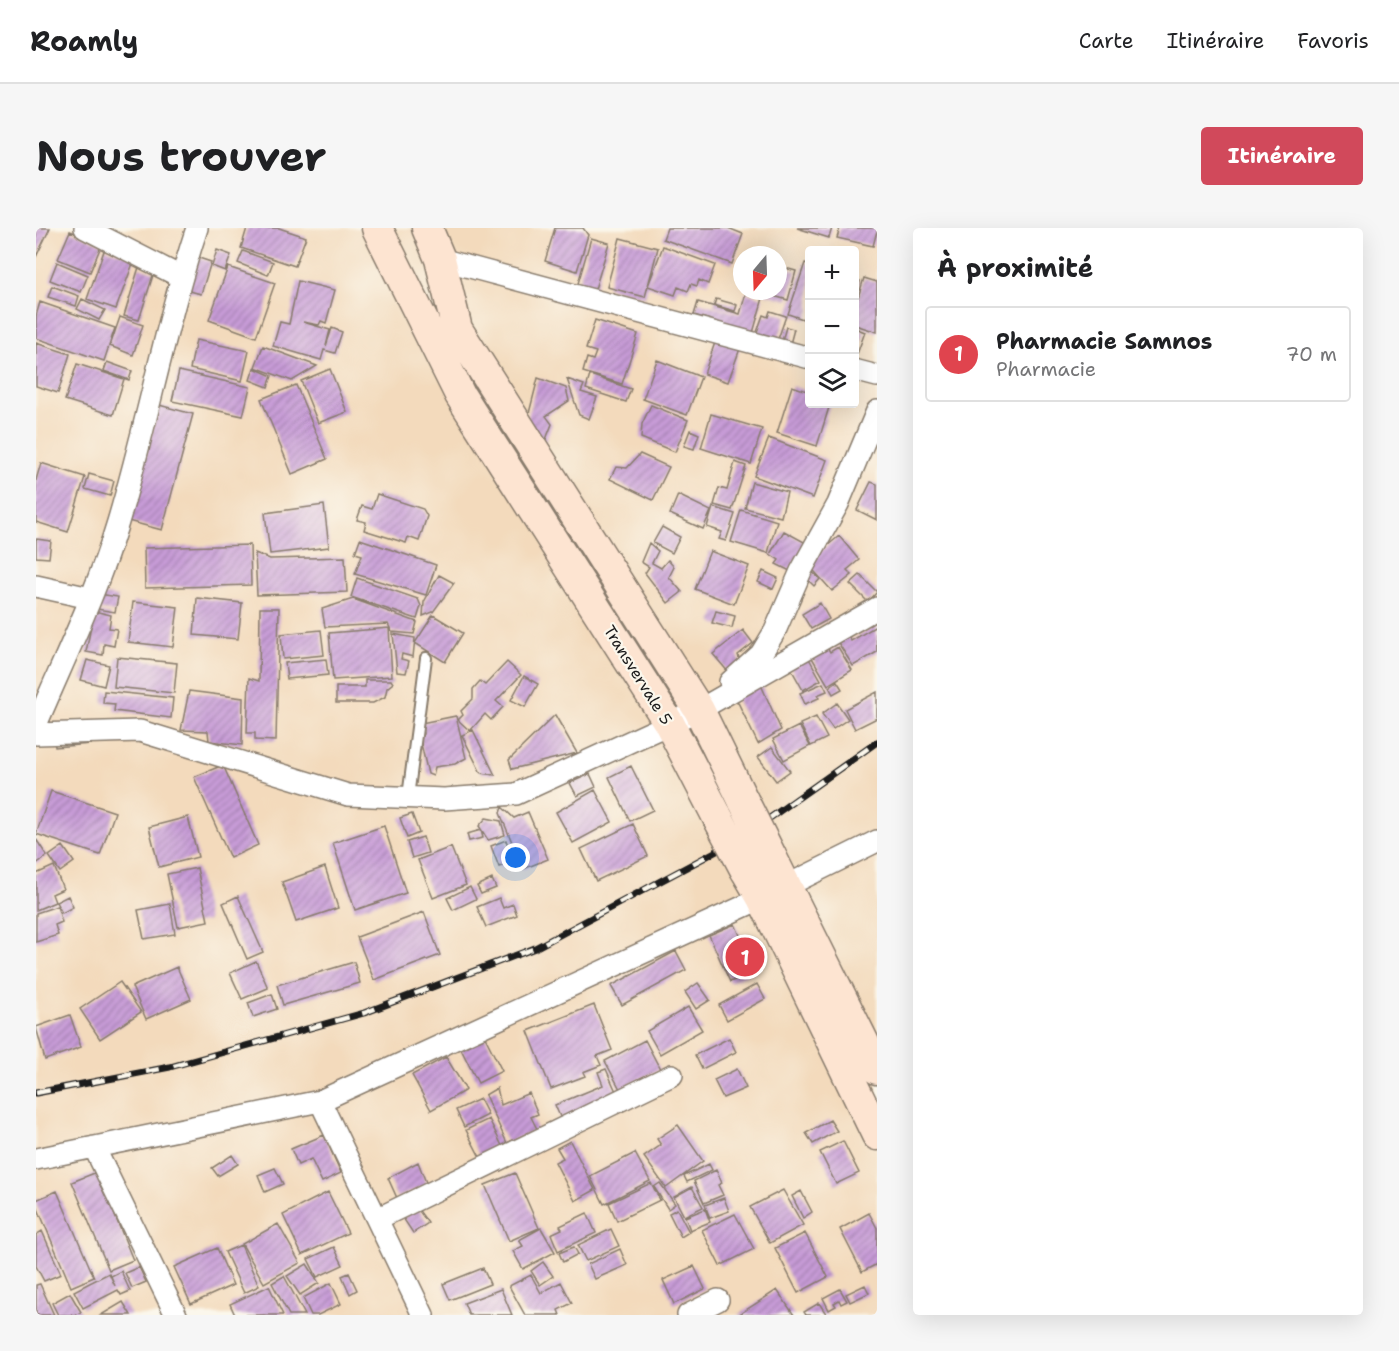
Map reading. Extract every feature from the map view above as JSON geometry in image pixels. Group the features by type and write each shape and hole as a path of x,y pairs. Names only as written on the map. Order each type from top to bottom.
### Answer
{"main road":[{"name":"Transvervale 5","path":"377,228 460,395 669,723 717,816 758,862 877,1069"},
{"name":"Transvervale 5","path":"427,228 440,259 458,329 699,710 744,802 758,862"},
{"name":"Transvervale 5","path":"774,892 877,1135"}],"street":[{"path":"85,228 181,277"},
{"path":"36,725 90,598 118,524 181,277 197,228"},
{"path":"440,259 805,357"},
{"path":"859,371 877,376"},
{"path":"699,710 761,654 775,632 801,571 838,504 877,411"},
{"path":"36,586 90,598"},
{"path":"36,734 140,731 348,795 444,799 516,794 699,710 877,608"},
{"path":"36,1159 320,1101 774,892 877,841"},
{"path":"377,1219 672,1075"},
{"path":"320,1101 423,1315"},
{"path":"94,1147 176,1315"},
{"path":"688,1315 718,1300"}],"lane":[{"path":"408,797 426,658"}],"building":[{"path":"36,228 50,228 36,257"},
{"path":"247,228 279,228 306,237 295,266 241,248"},
{"path":"555,228 583,228 588,235 577,271 545,261"},
{"path":"667,228 728,228 743,234 739,246 733,246 732,264 663,239"},
{"path":"797,228 832,228 829,238"},
{"path":"840,228 877,228 873,246 837,238"},
{"path":"70,231 102,244 90,272 58,259"},
{"path":"591,238 609,243 592,299 575,294"},
{"path":"620,238 658,248 645,297 607,287"},
{"path":"663,246 715,265 708,284 699,280 697,286 691,284 688,291 678,287 675,295 648,286"},
{"path":"105,248 135,258 116,309 87,299"},
{"path":"217,250 231,255 225,271 212,266"},
{"path":"243,251 273,262 268,275 238,263"},
{"path":"196,257 211,262 201,294 186,290"},
{"path":"57,262 88,275 81,292 50,280"},
{"path":"805,263 805,320 788,314"},
{"path":"139,267 154,272 139,320 124,316"},
{"path":"228,267 275,283 256,337 209,320"},
{"path":"787,268 796,271 787,300"},
{"path":"864,278 877,282 877,332 859,326 859,294"},
{"path":"298,281 335,290 326,323 321,321 319,325 303,322 330,330 326,346 332,328 342,332 335,353 324,350 321,360 273,346 280,322 289,324"},
{"path":"52,286 79,296 76,306 48,297"},
{"path":"82,299 105,310 99,320 77,309"},
{"path":"716,299 737,305 735,311 714,305"},
{"path":"744,300 762,300 753,333 694,315 698,302 740,314"},
{"path":"40,302 115,328 104,361 36,338 36,316"},
{"path":"770,311 786,316 777,342 756,335 763,315 768,317"},
{"path":"120,317 143,325 133,355 110,346"},
{"path":"595,320 638,334 622,384 583,372 587,358 593,360 596,352 586,349"},
{"path":"786,327 794,329 790,344 782,341"},
{"path":"859,330 865,332 859,349"},
{"path":"718,334 742,343 728,382 704,374"},
{"path":"196,340 249,351 242,381 190,369"},
{"path":"36,343 70,354 58,393 36,386"},
{"path":"263,346 317,366 292,381 255,367"},
{"path":"657,360 701,377 687,415 643,399"},
{"path":"107,362 132,371 129,380 104,371"},
{"path":"77,364 124,379 113,415 65,400"},
{"path":"254,368 272,376 268,387 250,380"},
{"path":"330,369 347,412 318,423 301,381"},
{"path":"179,371 250,387 243,416 172,401"},
{"path":"590,375 631,389 626,402 586,389"},
{"path":"538,378 566,388 569,401 546,416 552,424 545,442 526,425"},
{"path":"567,379 584,385 581,392 597,397 589,419 579,415"},
{"path":"296,385 327,459 292,474 261,399"},
{"path":"792,386 805,390 805,408 829,408 817,446 777,433"},
{"path":"159,405 193,414 162,530 128,521"},
{"path":"651,405 688,420 675,452 641,438 642,424"},
{"path":"711,414 762,429 751,464 701,448"},
{"path":"690,430 699,434 694,449 684,446"},
{"path":"769,438 827,460 813,498 754,476"},
{"path":"640,454 669,467 653,500 610,479 616,467 627,468"},
{"path":"735,462 746,466 732,510 714,505 719,488 727,490"},
{"path":"41,463 85,477 68,532 36,522 36,480"},
{"path":"89,474 114,481 110,496 85,489"},
{"path":"752,482 787,492 781,517 745,508"},
{"path":"871,482 877,484 877,520 857,510"},
{"path":"377,494 423,509 427,516 419,541 408,537 406,543 364,530 366,522 357,520 362,506 372,509"},
{"path":"678,495 711,511 703,529 670,514"},
{"path":"324,505 329,547 270,554 265,513"},
{"path":"713,507 735,514 726,541 719,539 722,532 707,527"},
{"path":"741,510 777,521 768,553 731,542"},
{"path":"662,527 680,537 672,553 653,543"},
{"path":"784,531 806,543 790,571 776,564 779,560 770,554"},
{"path":"839,536 859,560 847,570 852,575 832,591 807,563"},
{"path":"36,539 51,541 49,558 36,557"},
{"path":"360,539 436,565 426,595 355,574 362,555 355,553"},
{"path":"649,543 658,551 652,563 661,568 668,560 674,567 669,577 682,592 668,603 645,573 649,567 641,562"},
{"path":"250,545 251,585 145,588 144,548"},
{"path":"710,551 749,566 734,604 695,589"},
{"path":"255,553 270,559 345,557 347,592 257,595"},
{"path":"809,569 820,579 814,586 803,575"},
{"path":"763,571 778,578 773,589 758,582"},
{"path":"439,575 454,583 433,612 423,616 424,602"},
{"path":"860,575 877,592 868,602 850,584"},
{"path":"357,578 418,599 421,606 417,619 351,597"},
{"path":"99,594 118,597 115,612 96,609"},
{"path":"197,598 242,603 238,639 194,635"},
{"path":"353,599 417,622 414,634 392,632 388,624 325,627 322,609"},
{"path":"133,602 178,607 173,647 128,642"},
{"path":"820,603 829,619 811,629 802,614"},
{"path":"260,608 279,608 276,741 255,740 255,733 247,733 249,678 259,681"},
{"path":"94,611 111,615 109,628 117,629 114,646 104,644 103,655 86,652"},
{"path":"716,611 735,616 732,628 712,623"},
{"path":"433,615 463,633 445,662 415,643"},
{"path":"876,626 877,652 853,666 837,641 848,635 851,641"},
{"path":"389,628 392,676 333,680 329,633"},
{"path":"321,630 324,655 283,659 281,634"},
{"path":"743,630 753,643 738,655 741,664 729,673 713,654"},
{"path":"393,634 415,638 413,657 402,654 401,659 409,661 406,673 397,672"},
{"path":"824,642 830,652 838,647 852,670 828,685 808,651"},
{"path":"807,655 821,680 803,690 789,665"},
{"path":"117,657 177,663 174,693 114,687"},
{"path":"326,659 328,675 287,679 285,663"},
{"path":"87,660 109,665 104,686 81,680"},
{"path":"507,662 521,675 496,701 503,707 491,720 485,714 470,731 458,720 463,715 461,711 473,699 473,689 480,681 485,685"},
{"path":"524,676 538,684 525,707 511,700"},
{"path":"758,678 781,730 758,744 733,692"},
{"path":"365,680 391,680 393,683 387,688 385,697 373,703 336,703 336,687 365,687"},
{"path":"837,681 842,689 833,694 829,687"},
{"path":"823,683 827,691 817,695 819,698 805,704 800,693"},
{"path":"104,691 173,698 171,718 114,711 115,704 103,703"},
{"path":"189,691 243,698 242,745 209,741 208,731 181,730"},
{"path":"877,692 877,718 855,729 845,709"},
{"path":"837,703 848,719 833,729 822,714"},
{"path":"555,715 577,753 512,769 509,760"},
{"path":"456,716 466,758 455,764 435,767 433,776 428,774 419,735 423,734 421,723"},
{"path":"816,717 827,738 811,746 800,724"},
{"path":"799,726 810,746 784,760 773,739"},
{"path":"473,730 495,775 481,773 462,735"},
{"path":"91,736 91,744 55,747 54,738"},
{"path":"772,747 790,771 776,781 758,757"},
{"path":"223,765 258,845 230,858 194,777"},
{"path":"631,766 653,810 630,821 609,777"},
{"path":"590,774 596,787 577,796 570,783"},
{"path":"595,790 612,822 573,843 556,812"},
{"path":"51,791 115,812 100,855 36,834"},
{"path":"502,807 514,818 528,812 548,859 523,869 500,813"},
{"path":"412,814 419,833 407,838 400,818"},
{"path":"188,817 198,857 159,867 149,827"},
{"path":"486,818 501,821 505,835 488,840 479,826"},
{"path":"633,824 648,856 596,881 581,849"},
{"path":"384,826 406,893 355,910 333,843"},
{"path":"481,830 483,838 469,841 467,834"},
{"path":"423,837 428,853 412,858 407,842"},
{"path":"36,839 47,856 36,864"},
{"path":"506,840 514,862 499,867 491,846"},
{"path":"63,846 74,862 60,872 49,856"},
{"path":"451,847 466,885 433,898 418,860"},
{"path":"54,866 63,889 52,894 55,902 36,910 36,874"},
{"path":"325,867 338,908 296,922 282,882"},
{"path":"197,868 208,921 178,927 167,874"},
{"path":"492,879 496,888 481,894 477,886"},
{"path":"470,887 476,899 453,910 447,898"},
{"path":"68,896 73,907 62,913 56,902"},
{"path":"238,896 263,952 247,959 223,903"},
{"path":"499,898 503,908 513,904 517,915 486,927 477,907"},
{"path":"170,904 175,934 144,939 138,910"},
{"path":"57,906 62,922 55,925 58,935 36,942 36,913"},
{"path":"424,912 440,955 374,980 357,937"},
{"path":"735,924 756,971 730,982 709,935"},
{"path":"676,951 686,970 622,1005 611,986"},
{"path":"256,961 268,988 242,999 230,973"},
{"path":"354,962 360,983 283,1005 277,985"},
{"path":"177,967 191,999 146,1019 132,987"},
{"path":"120,982 141,1012 100,1039 80,1009"},
{"path":"698,983 710,1000 696,1009 685,992"},
{"path":"757,984 765,999 727,1020 719,1005"},
{"path":"272,994 277,1009 253,1017 248,1003"},
{"path":"594,1005 612,1050 597,1056 601,1065 583,1072 585,1076 551,1089 528,1031"},
{"path":"688,1007 702,1030 660,1054 647,1031"},
{"path":"70,1015 81,1047 45,1060 36,1027"},
{"path":"485,1037 502,1071 478,1083 461,1049"},
{"path":"729,1038 736,1052 702,1069 695,1055"},
{"path":"645,1040 660,1069 620,1089 605,1061"},
{"path":"446,1057 466,1090 431,1110 412,1075"},
{"path":"606,1069 618,1096 561,1119 555,1105 603,1085 598,1072"},
{"path":"737,1069 746,1088 723,1098 714,1080"},
{"path":"497,1088 501,1105 529,1093 538,1114 531,1117 537,1129 507,1143 485,1095"},
{"path":"480,1099 488,1115 464,1127 456,1110"},
{"path":"489,1119 503,1148 481,1159 466,1130"},
{"path":"830,1120 837,1131 813,1144 806,1133"},
{"path":"678,1125 703,1161 666,1188 644,1157 661,1145 657,1139"},
{"path":"324,1135 341,1173 322,1182 311,1159 298,1165 291,1149"},
{"path":"570,1141 595,1190 575,1201 555,1162 563,1158 557,1148"},
{"path":"843,1141 859,1173 836,1184 820,1152"},
{"path":"635,1153 650,1181 604,1204 590,1176"},
{"path":"232,1155 238,1164 218,1176 212,1168"},
{"path":"418,1162 427,1185 397,1198 388,1178"},
{"path":"709,1164 712,1170 687,1182 684,1176"},
{"path":"275,1168 283,1184 265,1192 258,1175"},
{"path":"716,1170 722,1183 718,1185 723,1195 704,1203 694,1181"},
{"path":"97,1172 133,1260 109,1270 72,1182"},
{"path":"515,1173 539,1228 509,1241 485,1185"},
{"path":"651,1183 660,1200 617,1221 609,1203"},
{"path":"660,1183 675,1204 668,1209 654,1187"},
{"path":"692,1187 703,1207 684,1216 674,1197"},
{"path":"783,1190 803,1225 770,1243 750,1207"},
{"path":"57,1191 94,1277 71,1287 36,1204 36,1200"},
{"path":"801,1191 812,1212 803,1218 792,1196"},
{"path":"328,1192 348,1233 302,1255 283,1215"},
{"path":"724,1198 729,1211 710,1218 705,1205"},
{"path":"417,1208 428,1223 413,1233 403,1218"},
{"path":"677,1209 689,1232 681,1237 669,1213"},
{"path":"705,1209 710,1222 690,1230 685,1217"},
{"path":"587,1213 596,1233 558,1251 551,1234 562,1229 560,1226"},
{"path":"869,1213 877,1228 877,1264 862,1272 840,1229"},
{"path":"735,1214 754,1249 720,1266 702,1230"},
{"path":"278,1224 300,1263 264,1283 242,1244"},
{"path":"541,1228 555,1252 523,1269 513,1251 523,1246 519,1240"},
{"path":"611,1229 619,1246 586,1261 578,1245"},
{"path":"42,1231 61,1274 44,1281 36,1266 36,1235"},
{"path":"805,1233 828,1277 798,1293 775,1248"},
{"path":"241,1245 259,1286 244,1293 225,1252"},
{"path":"334,1247 343,1265 317,1277 308,1259"},
{"path":"574,1247 578,1254 563,1262 559,1253"},
{"path":"217,1248 233,1285 191,1304 174,1267"},
{"path":"620,1249 627,1265 595,1279 588,1264"},
{"path":"543,1262 553,1276 540,1285 531,1271"},
{"path":"307,1264 319,1283 300,1295 287,1276"},
{"path":"694,1266 705,1289 674,1304 663,1280"},
{"path":"139,1267 146,1282 132,1288 125,1273"},
{"path":"483,1268 490,1284 450,1300 443,1284"},
{"path":"121,1271 130,1291 121,1295 118,1290 83,1308 74,1291 109,1273 115,1286 111,1276"},
{"path":"349,1273 357,1290 350,1294 342,1276"},
{"path":"531,1275 541,1293 561,1282 572,1303 558,1310 560,1315 525,1315 509,1286"},
{"path":"284,1276 305,1315 289,1315 272,1283"},
{"path":"331,1283 341,1304 318,1315 311,1315 303,1298"},
{"path":"40,1284 54,1315 36,1315 36,1285"},
{"path":"865,1285 869,1293 850,1302 846,1294"},
{"path":"269,1286 283,1315 235,1315 230,1304"},
{"path":"501,1289 512,1315 469,1315 464,1303"},
{"path":"840,1289 847,1301 841,1304 839,1300 834,1303 836,1306 829,1310 823,1298"},
{"path":"777,1290 794,1315 738,1315"},
{"path":"70,1293 81,1312 75,1315 58,1315 52,1303"},
{"path":"123,1302 131,1315 101,1315"},
{"path":"819,1303 827,1315 806,1315 804,1312"}],"railway":[{"path":"36,1093 170,1067 364,1013 535,948 743,837 877,742"}],"place":[{"name":"Pharmacie Samnos","path":"745,957"}]}
